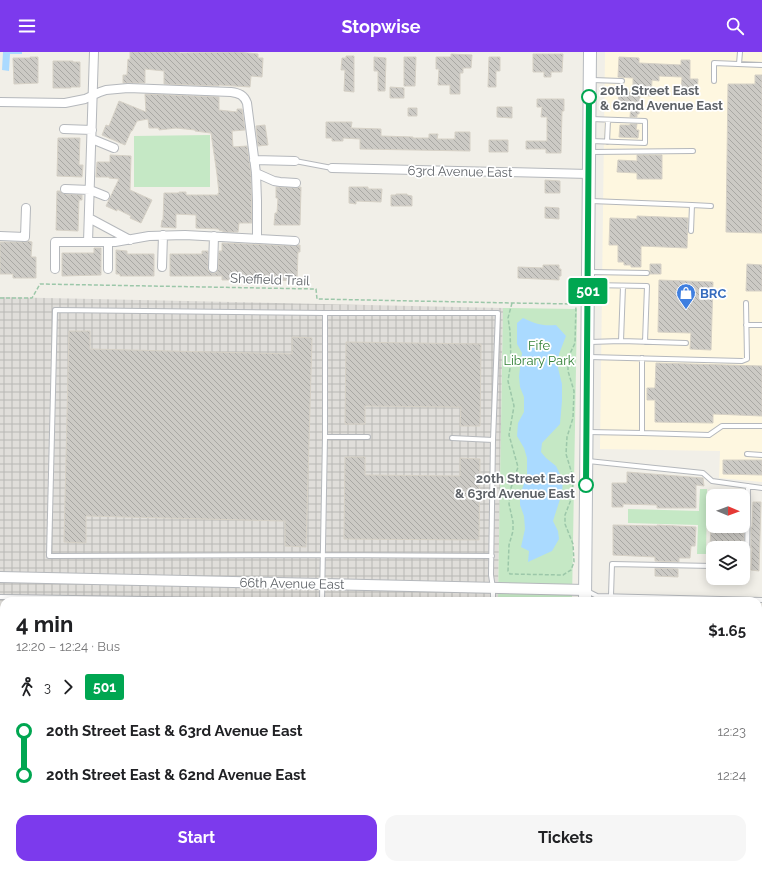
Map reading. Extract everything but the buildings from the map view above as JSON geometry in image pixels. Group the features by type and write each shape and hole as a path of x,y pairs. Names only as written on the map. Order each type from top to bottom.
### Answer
{"main road":[{"path":"585,596 587,342 582,304 588,285 590,52"}],"street":[{"path":"88,242 94,52"},
{"path":"0,102 65,103 78,101 106,90 128,88 240,93 247,103 256,173 257,239"},
{"path":"64,129 92,130"},
{"path":"92,139 114,148"},
{"path":"254,160 295,161"},
{"name":"63rd Avenue East","path":"332,168 589,174"},
{"path":"256,173 274,181 296,183"},
{"path":"66,189 90,190 105,196"},
{"path":"0,236 25,237 26,208"},
{"path":"89,218 130,240"},
{"path":"55,268 55,242 116,242 163,235 214,236 295,241"},
{"path":"162,267 163,235"},
{"path":"213,268 214,236"},
{"path":"108,242 108,269"},
{"name":"66th Avenue East","path":"0,577 494,588 585,596"}],"lane":[{"path":"739,64 740,52"},
{"path":"714,81 714,64 762,65"},
{"path":"590,80 622,81"},
{"path":"589,119 645,121 645,143 607,142 589,147"},
{"path":"607,142 608,120"},
{"path":"589,147 693,152"},
{"path":"295,161 332,168"},
{"path":"588,201 711,206"},
{"path":"691,231 692,205"},
{"path":"588,272 647,273"},
{"path":"588,285 647,286 646,342"},
{"path":"621,341 622,286"},
{"path":"587,357 742,361 747,359 746,303"},
{"path":"492,556 49,556 55,310 498,313 493,440 492,575 494,588 493,597"},
{"path":"322,597 326,313"},
{"path":"746,325 762,325"},
{"path":"587,342 621,341 686,343"},
{"path":"642,358 642,434"},
{"path":"586,432 708,435 722,426 762,426"},
{"path":"325,437 368,437"},
{"path":"452,438 493,440"},
{"path":"747,454 762,455"},
{"path":"586,461 703,473 712,481 762,488"},
{"path":"747,541 748,486"},
{"path":"612,596 612,564 706,566"},
{"path":"585,596 634,597"}],"path":[{"name":"Sheffield Trail","path":"0,298 32,298 40,284 316,289 316,299 582,304"},
{"path":"512,303 508,318 511,362 508,381 514,406 509,435 518,467 511,488 509,504 513,522 513,531 509,545 508,570 510,574 563,575 571,570 574,562 573,544 565,524 565,515 572,497 573,477 566,454 567,437 573,418 574,391 568,371 568,358 575,343 582,304"}],"shaded area":[{"path":"605,52 762,52 762,482 719,478 720,451 600,449"},
{"path":"0,297 503,308 498,597 0,597"}],"green space":[{"path":"210,135 210,187 134,187 134,136"},
{"name":"Fife Library Park","path":"503,308 577,309 572,597 498,597"},
{"path":"700,489 706,489 706,554 697,554 698,525 628,523 628,509 699,511"}],"water":[{"path":"3,52 22,52 22,54 10,54 9,71 2,70"},
{"path":"523,318 539,324 556,325 566,336 559,354 558,368 562,384 560,424 542,443 541,452 556,466 563,480 562,493 553,521 558,531 559,539 552,551 528,562 529,551 521,547 525,529 524,516 520,505 520,495 527,475 527,458 524,448 517,436 518,423 524,412 524,397 520,387 519,376 522,353 517,344 517,323"}],"bus line":[{"name":"501","path":"586,485 589,97"}],"place":[{"name":"20th Street East & 62nd Avenue East","path":"589,97"},
{"name":"BRC","path":"686,310"},
{"name":"20th Street East & 63rd Avenue East","path":"586,485"}]}
